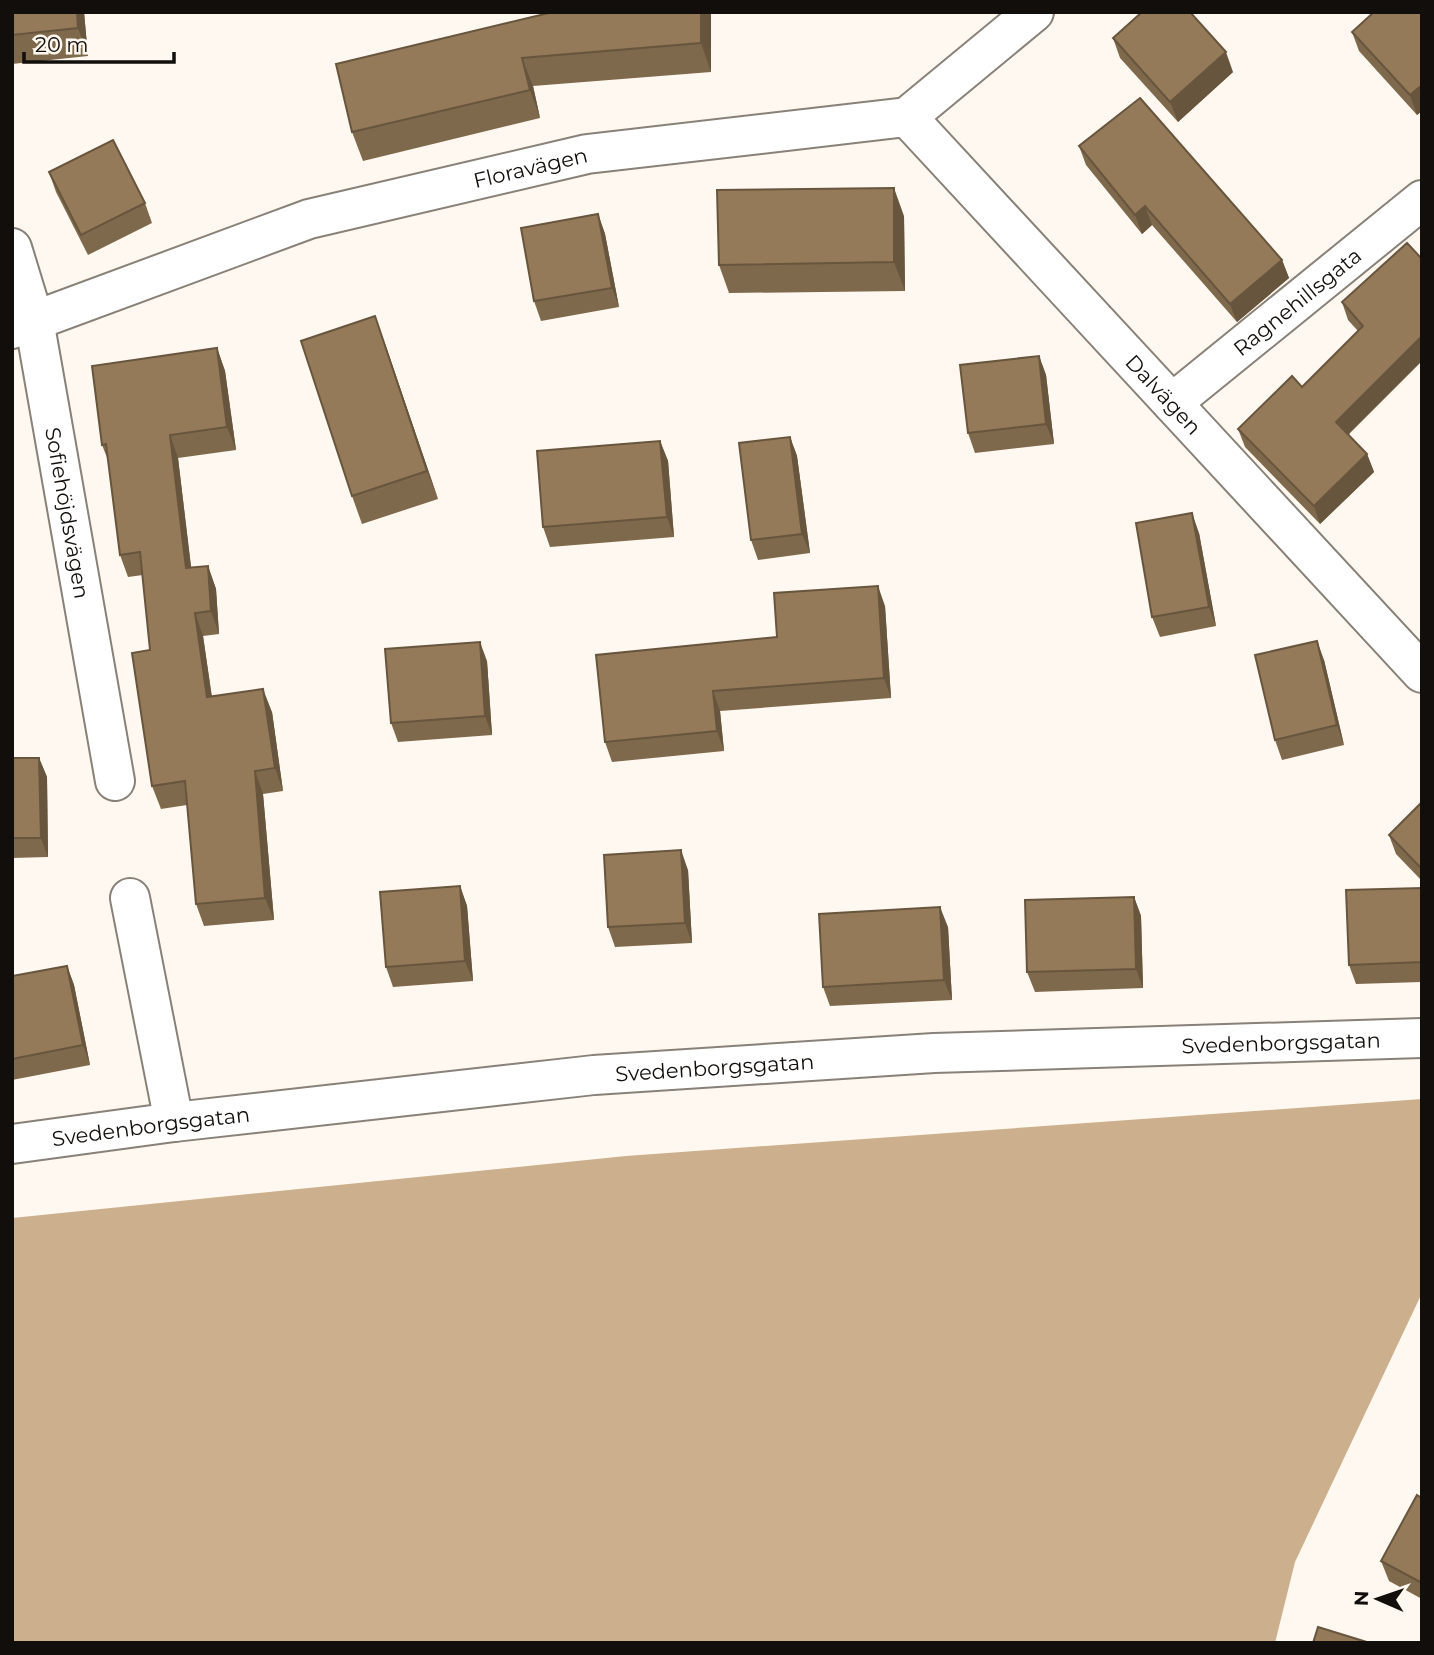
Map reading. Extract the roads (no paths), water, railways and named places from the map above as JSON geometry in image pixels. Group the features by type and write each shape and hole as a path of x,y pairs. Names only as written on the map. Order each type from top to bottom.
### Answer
{"street":[{"path":"906,117 1034,12"},
{"name":"Floravägen","path":"23,325 309,219 587,154 906,117"},
{"name":"Dalvägen","path":"906,117 1422,673"},
{"name":"Ragnehillsgata","path":"1172,403 1422,200"},
{"name":"Sofiehöjdsvägen","path":"12,248 23,325 115,781"},
{"path":"130,898 174,1122"},
{"name":"Svedenborgsgatan","path":"12,1144 174,1122 649,1072 934,1053 1422,1038"}]}
